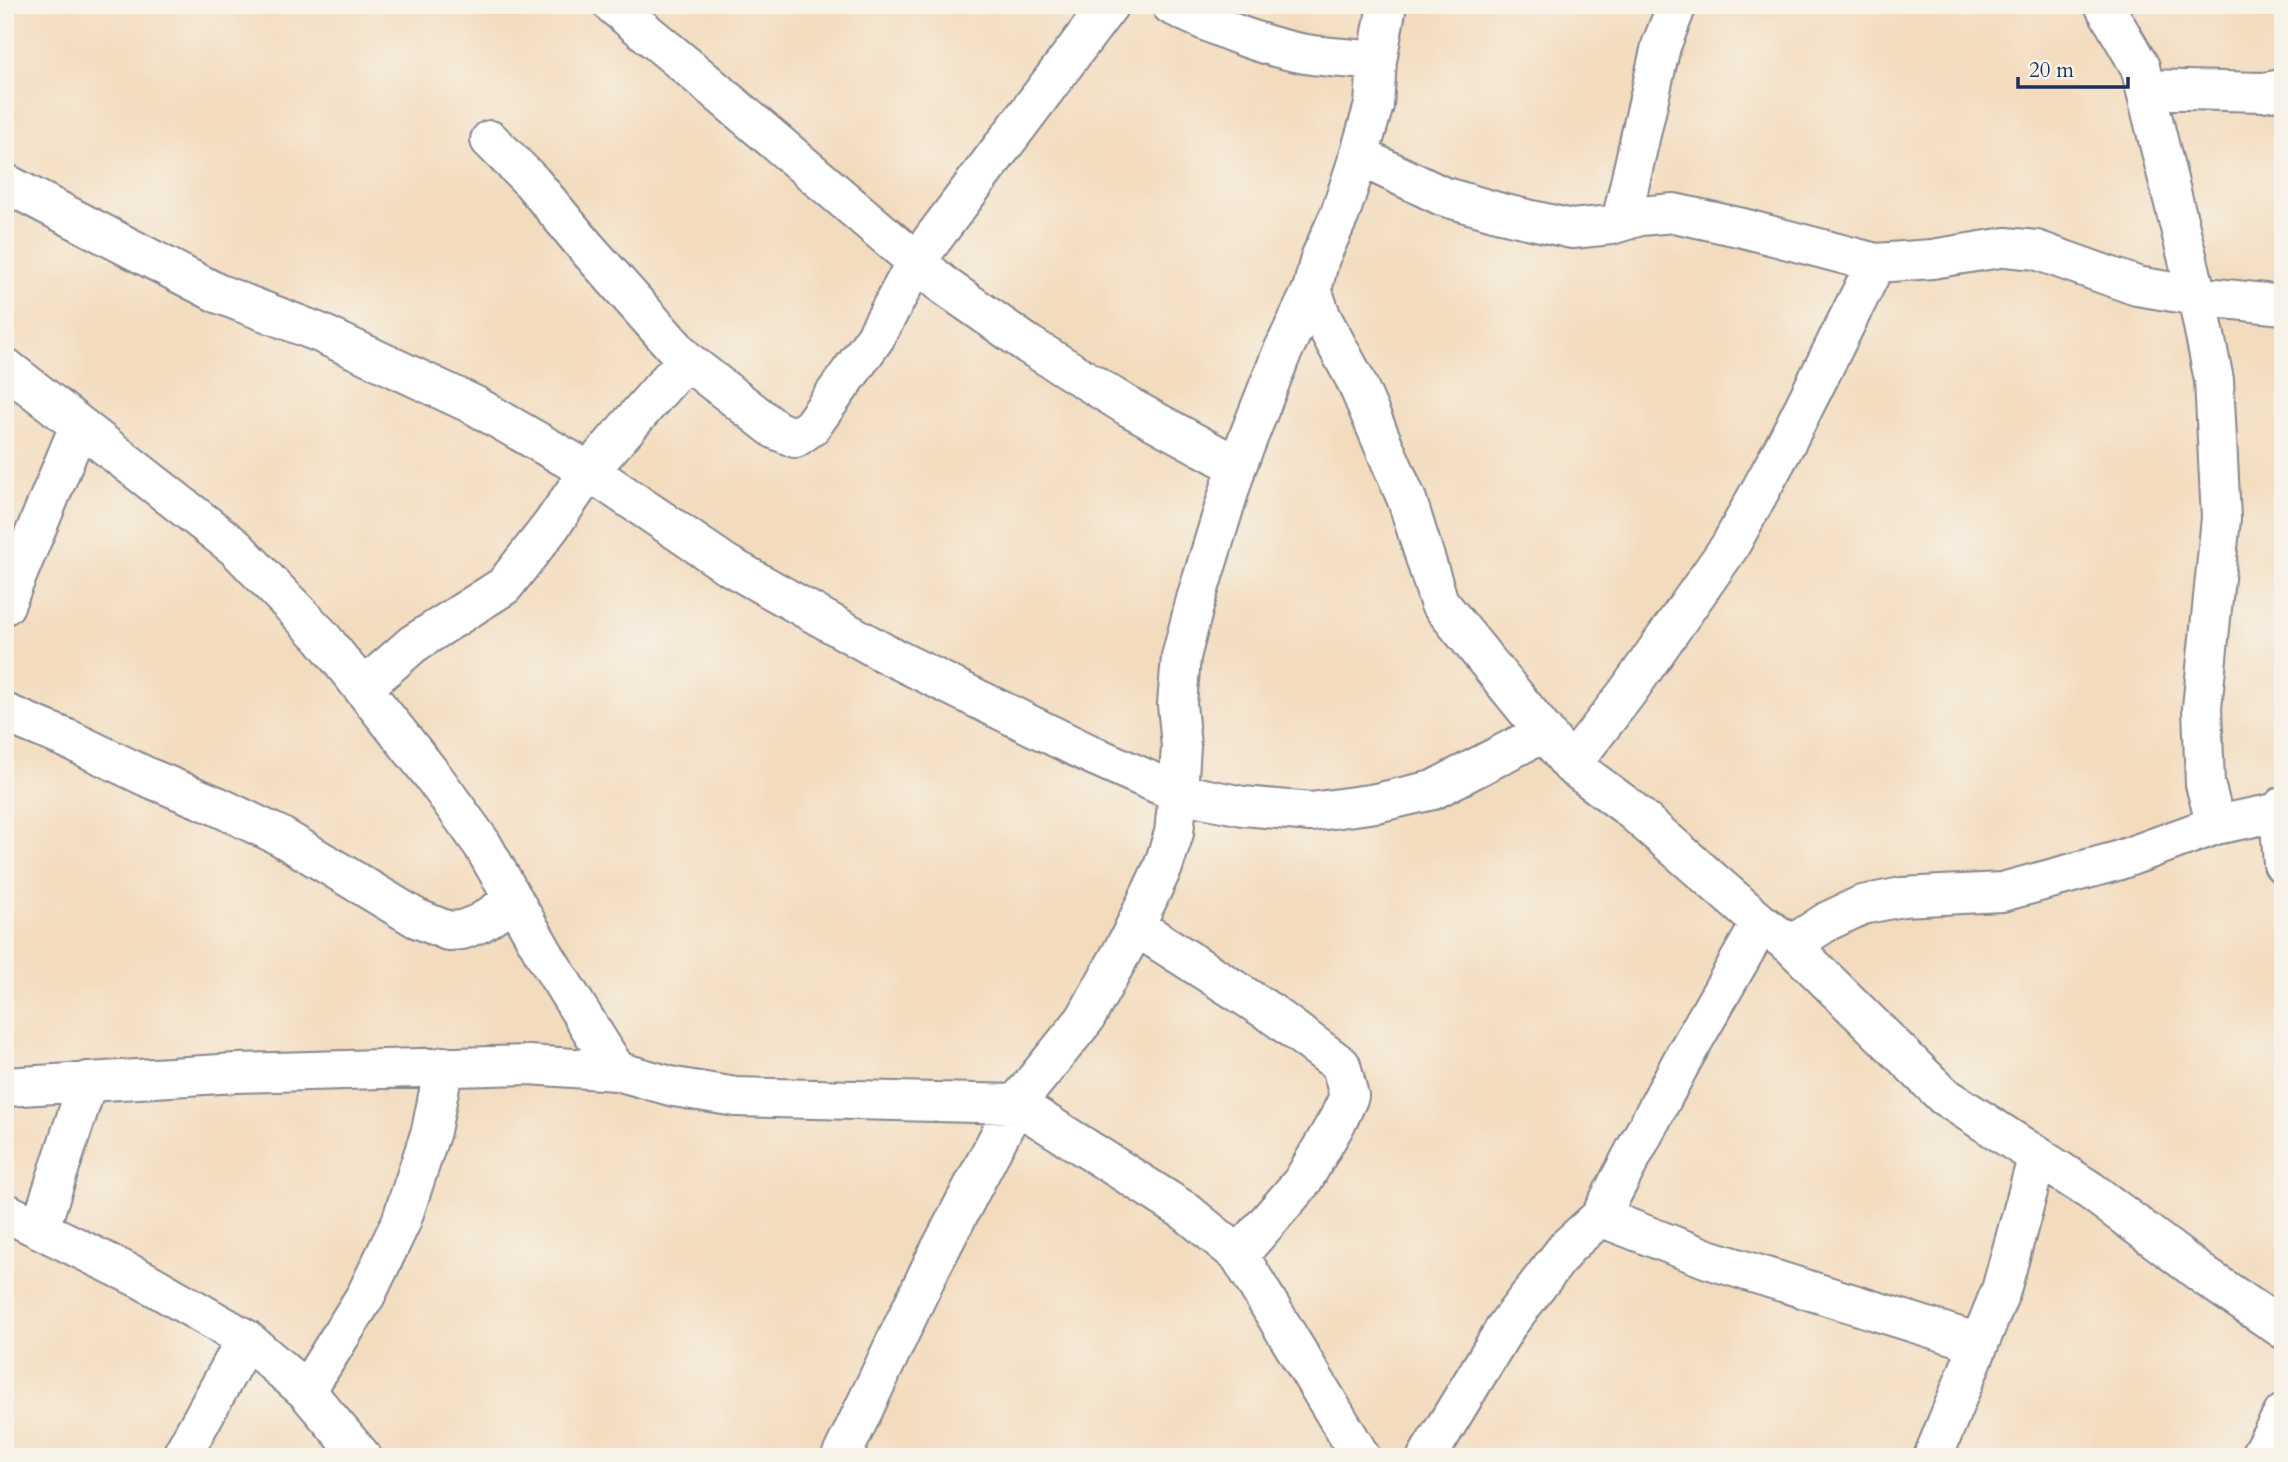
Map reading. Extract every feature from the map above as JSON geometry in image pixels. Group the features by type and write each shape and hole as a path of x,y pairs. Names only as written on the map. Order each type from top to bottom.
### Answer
{"street":[{"path":"613,5 946,287 1029,345 1129,407 1237,466"},
{"path":"490,141 532,182 584,246 686,360 776,430 795,438 811,427 875,338 917,260 1109,5"},
{"path":"1171,5 1261,43 1306,54 1377,61"},
{"path":"841,1457 932,1265 1016,1104 1084,1019 1135,926 1163,867 1174,833 1178,793 1181,746 1177,704 1181,657 1196,599 1237,466 1281,355 1312,290 1320,258 1340,214 1359,156 1374,105 1377,61 1387,5"},
{"path":"1621,222 1661,46 1677,5"},
{"path":"2105,5 2140,67 2197,296 2214,380 2221,518 2202,708 2205,784 2216,825"},
{"path":"2146,89 2263,92 2283,89"},
{"path":"1359,156 1442,196 1572,229 1621,222 1640,216 1674,213 1876,263 1932,259 2006,247 2036,250 2137,286 2197,296 2283,305"},
{"path":"5,183 217,293 320,333 474,405 589,471 726,565 884,653 1090,754 1178,793 1243,806 1311,812 1377,803 1433,790 1543,733"},
{"path":"1571,765 1626,694 1730,547 1785,445 1876,263"},
{"path":"1312,290 1322,318 1356,381 1407,500 1440,602 1571,765 1628,807 1776,934 1944,1096 2091,1191 2206,1277 2283,1329"},
{"path":"363,688 413,644 504,586 551,526 589,471 686,360"},
{"path":"5,367 236,548 321,636 432,775 482,844 546,957 617,1070"},
{"path":"5,605 79,426"},
{"path":"5,713 280,836 416,918 448,931 462,930 480,923 514,900"},
{"path":"1426,1457 1507,1325 1567,1247 1600,1217 1684,1057 1776,934 1828,921 1862,905 1902,897 2002,892 2117,861 2216,825 2281,809 2283,864"},
{"path":"1135,926 1271,1013 1341,1065 1349,1096 1339,1118 1302,1182 1239,1255"},
{"path":"5,1087 444,1066 529,1065 617,1070 674,1087 736,1097 1016,1104 1185,1210 1239,1255 1361,1457"},
{"path":"306,1391 366,1295 401,1222 431,1131 444,1066"},
{"path":"40,1228 88,1081"},
{"path":"1933,1457 2001,1290 2038,1155"},
{"path":"5,1212 145,1280 246,1339 306,1391 362,1457"},
{"path":"1600,1217 1708,1259 1979,1343"},
{"path":"181,1457 246,1339"},
{"path":"2259,1457 2283,1415"}]}
